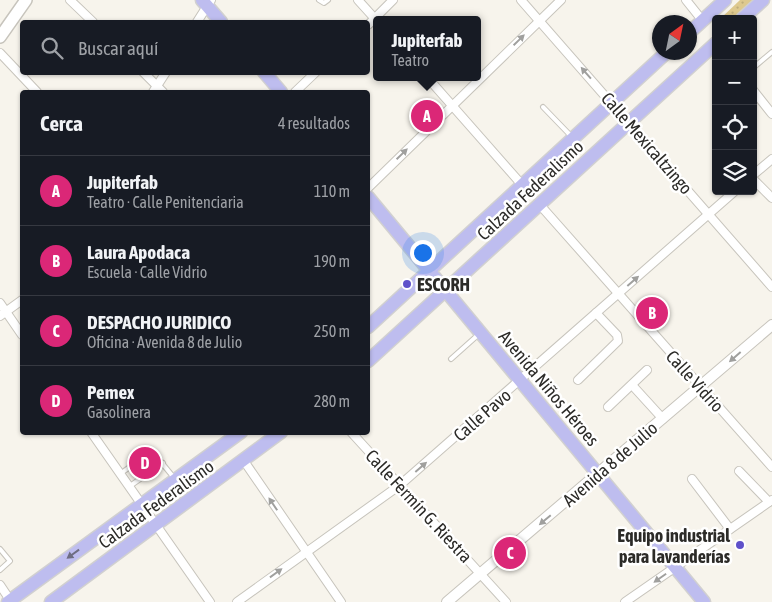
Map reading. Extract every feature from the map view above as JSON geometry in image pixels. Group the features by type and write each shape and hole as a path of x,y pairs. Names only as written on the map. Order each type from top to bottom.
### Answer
{"main road":[{"path":"0,38 26,0"},
{"path":"697,25 724,0"},
{"path":"746,15 763,0"},
{"path":"207,2 220,20"},
{"name":"Calzada Federalismo","path":"370,359 712,47"},
{"name":"Calzada Federalismo","path":"370,325 524,186 659,60"},
{"path":"267,75 279,90"},
{"name":"Avenida Niños Héroes","path":"370,199 704,602"},
{"name":"Calzada Federalismo","path":"9,601 237,435"},
{"name":"Calzada Federalismo","path":"51,602 155,523 244,461 277,435"}],"street":[{"path":"70,0 91,20"},
{"path":"358,0 373,16"},
{"path":"379,16 394,0"},
{"name":"Calle Mexicaltzingo","path":"521,0 772,287"},
{"path":"481,77 561,0"},
{"path":"686,0 702,20"},
{"path":"198,20 207,2"},
{"path":"0,53 20,74"},
{"path":"21,75 35,90"},
{"path":"145,75 157,90"},
{"path":"158,90 165,75"},
{"path":"297,90 313,75"},
{"path":"431,81 524,186"},
{"path":"370,186 477,81"},
{"path":"757,95 772,114"},
{"path":"757,173 772,159"},
{"path":"757,181 772,198"},
{"name":"Calle Pavo","path":"237,602 400,485 521,381 731,195"},
{"name":"Calle Vidrio","path":"540,205 772,467"},
{"path":"3,314 20,301"},
{"path":"0,303 3,314 20,333"},
{"path":"578,380 618,342 617,335 596,314"},
{"name":"Avenida 8 de Julio","path":"447,602 772,325"},
{"path":"608,407 647,370"},
{"path":"632,385 663,419"},
{"path":"93,435 210,602"},
{"name":"Calle Fermín G. Riestra","path":"354,435 506,602"},
{"path":"244,461 341,602"},
{"path":"625,602 770,501 739,472"},
{"path":"692,479 730,529"},
{"path":"0,585 9,601"}],"lane":[{"path":"319,0 322,3 328,0"},
{"path":"757,65 772,52"},
{"path":"543,107 574,139"},
{"path":"451,359 480,333"},
{"path":"120,474 152,451 176,480"},
{"path":"129,487 163,463"},
{"path":"0,549 10,561 0,570"}],"shaded area":[{"path":"740,0 754,0 738,15 724,15"}],"place":[{"name":"Jupiterfab","path":"427,116"},
{"name":"ESCORH","path":"407,284"},
{"name":"Laura Apodaca","path":"652,313"},
{"name":"Pemex","path":"145,463"},
{"name":"Equipo industrial para lavanderías","path":"740,545"},
{"name":"DESPACHO JURIDICO","path":"510,553"}]}
